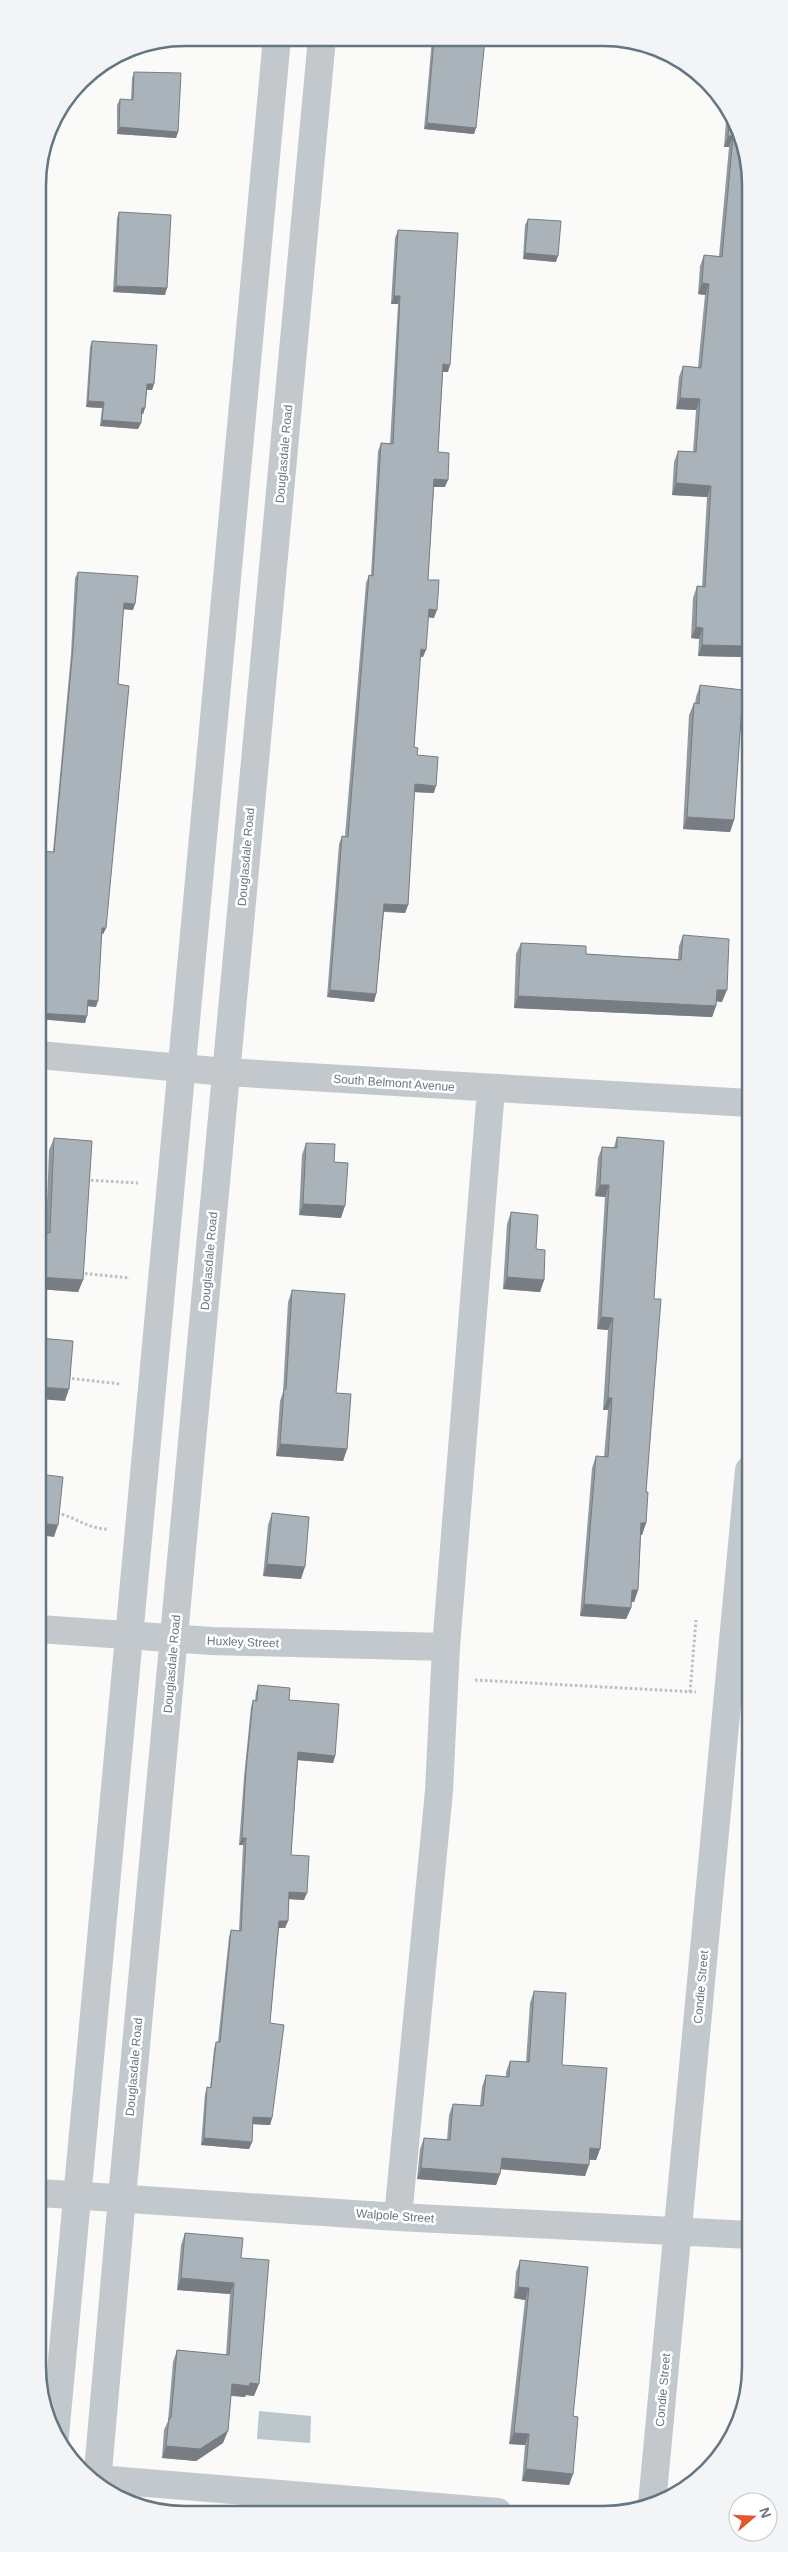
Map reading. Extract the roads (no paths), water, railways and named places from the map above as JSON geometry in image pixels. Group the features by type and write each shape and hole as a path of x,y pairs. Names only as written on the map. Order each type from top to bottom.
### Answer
{"street":[{"path":"57,2419 276,47"},
{"name":"Douglasdale Road","path":"99,2475 122,2197 321,47"},
{"name":"South Belmont Avenue","path":"47,1056 226,1072 742,1104"},
{"path":"398,2217 439,1790 446,1647 491,1089"},
{"name":"Huxley Street","path":"46,1630 174,1638 446,1647"},
{"name":"Condie Street","path":"653,2496 678,2231 740,1664 741,1635"},
{"name":"Walpole Street","path":"46,2193 398,2217 741,2235"},
{"path":"108,2482 421,2506"}]}
